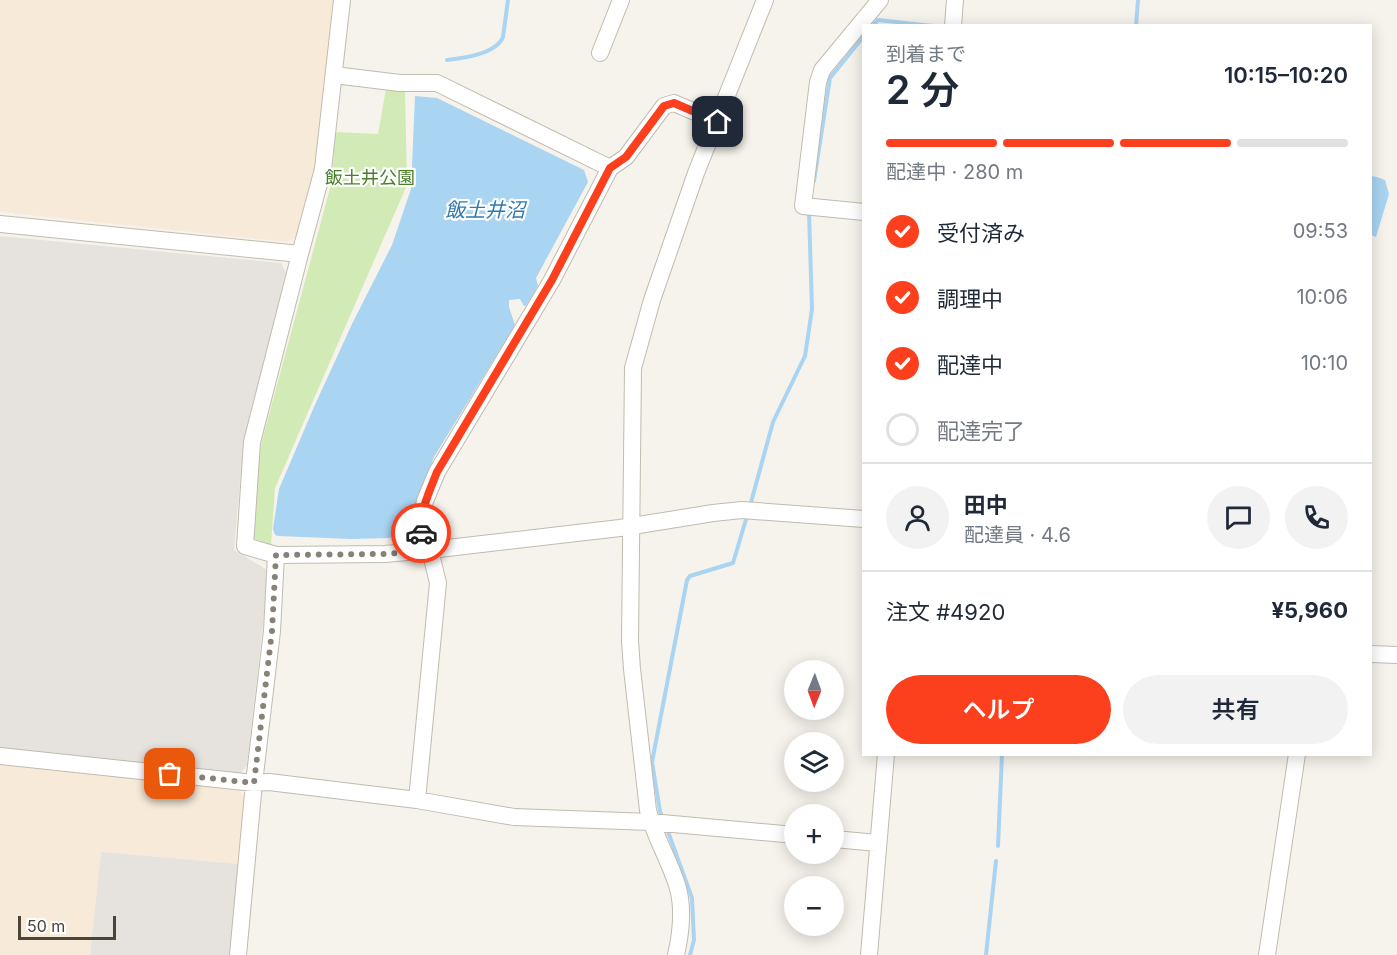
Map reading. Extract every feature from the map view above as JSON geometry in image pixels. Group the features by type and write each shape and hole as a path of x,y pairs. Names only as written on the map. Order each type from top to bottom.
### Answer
{"street":[{"path":"342,0 323,169 252,442 245,546 276,555 385,554 620,528 742,510 862,519"},
{"path":"600,54 621,0"},
{"path":"676,955 681,921 678,890 651,822 645,791 632,669 630,600 633,368 652,300 696,172 718,122 765,0"},
{"path":"862,212 803,206 818,82 822,70 880,0"},
{"path":"953,24 955,0"},
{"path":"334,75 400,83 437,83 610,168"},
{"path":"417,800 438,583 430,550 421,535 420,519 437,472 552,280 610,168 626,157 664,106 674,103 718,122"},
{"path":"0,224 300,254"},
{"path":"238,955 254,783 272,631 276,555"},
{"path":"1372,654 1397,655"},
{"path":"0,756 254,783 269,782 417,800 514,817 651,822 784,834"},
{"path":"869,955 886,756"},
{"path":"1267,955 1297,756"},
{"path":"844,840 878,843"}],"shaded area":[{"path":"0,0 333,0 315,169 299,234 288,242 0,212"},
{"path":"0,236 281,263 286,273 243,449 234,550 269,571 247,765 240,774 0,749"},
{"path":"0,765 237,787 245,798 239,864 101,852 90,955 0,955"},
{"path":"101,852 239,864 229,955 90,955"}],"green space":[{"name":"飯土井公園","path":"386,89 405,91 407,185 275,488 271,545 252,538 260,448 332,181 335,132 378,134"}],"water":[{"name":"飯土井沼","path":"415,96 437,98 584,170 588,182 536,278 538,286 526,306 520,299 509,300 515,325 434,457 415,506 411,519 412,525 406,531 389,538 278,536 275,535 273,529 279,489 352,324 392,245 411,189"},
{"path":"1372,176 1385,180 1389,194 1376,237 1372,235"}],"waterway":[{"path":"447,60 479,54 499,43 503,37 508,0"},
{"path":"1136,24 1138,0"},
{"path":"875,24 878,20 915,24"},
{"path":"814,181 830,78 862,38"},
{"path":"750,506 773,422 805,356 812,309 809,212"},
{"path":"663,819 652,762 687,580 690,576 733,563 747,516"},
{"path":"998,846 1002,756"},
{"path":"667,829 692,898 694,940 690,955"},
{"path":"986,955 996,861"}],"way so far":[{"path":"170,774 254,783 272,631 276,555 385,554 430,550 421,533"}],"route":[{"path":"421,533 420,519 437,472 552,280 610,168 626,157 664,106 674,103 718,122"}]}
